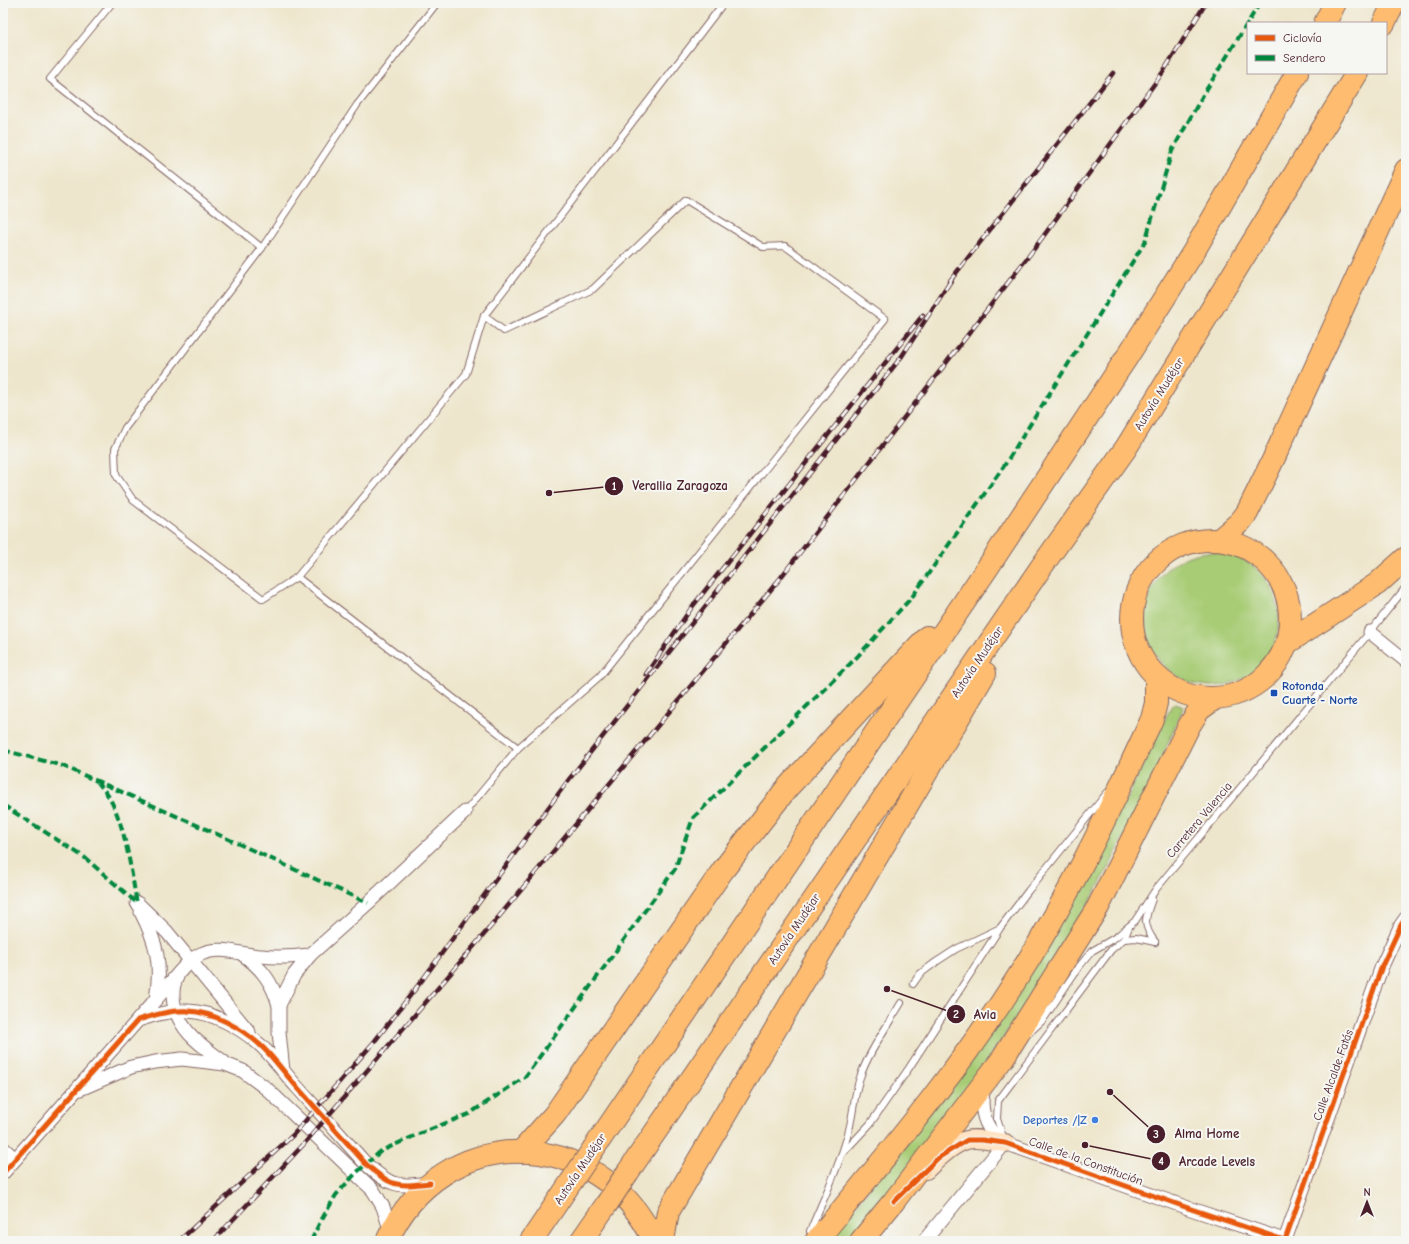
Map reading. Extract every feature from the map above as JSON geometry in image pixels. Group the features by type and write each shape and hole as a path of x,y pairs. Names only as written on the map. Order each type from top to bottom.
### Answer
{"highway":[{"path":"1326,22 1335,3"},
{"path":"1384,22 1394,3"},
{"name":"Autovía Mudéjar","path":"531,1241 986,570 1126,358 1194,251 1297,74"},
{"name":"Autovía Mudéjar","path":"581,1241 1037,573 1126,448 1356,74"},
{"path":"1219,540 1235,528 1247,513 1273,460 1406,170"},
{"path":"663,1241 668,1212 1003,642 1052,570 1126,448"},
{"path":"1219,540 1239,545 1257,554 1271,568 1282,584 1289,603 1290,623 1287,643 1273,669 1256,684 1236,694 1214,699 1192,696 1173,689 1156,677 1142,660 1134,640 1131,618 1134,596 1144,576 1158,560 1176,548 1198,541 1219,540"},
{"path":"1287,643 1377,584 1406,558"},
{"path":"521,1152 555,1114 723,870 787,788 925,640 961,592 986,570"},
{"path":"809,1238 857,1192 920,1114 965,1055 1022,971 1072,885 1152,719 1156,702 1156,677"},
{"path":"861,1241 894,1201 1003,1058 1098,907 1189,726 1199,710 1214,699"},
{"path":"389,1236 402,1214 415,1198 430,1183 444,1174 473,1160 489,1155 521,1152 555,1156 577,1163 602,1177 615,1187 631,1203 648,1227 654,1241"}],"street":[{"path":"1370,632 1406,661"},
{"path":"279,1005 294,975 310,955 368,904 465,812"},
{"path":"156,999 159,964 151,933 137,903 167,932 259,1044 366,1164 382,1178 397,1185 430,1183"},
{"name":"Calle Alcalde Fatás","path":"1286,1241 1382,966 1401,925 1406,918"},
{"path":"3,1173 191,961 201,954 219,950 239,952 252,956 292,957 310,955"},
{"path":"239,952 254,963 272,985 279,1005 279,1032 283,1071"},
{"path":"178,974 172,992 179,1020 188,1034 225,1064 242,1071 259,1082 373,1190 380,1200 389,1236"},
{"path":"138,1020 153,1015 176,1011 202,1013 233,1026 259,1044"},
{"path":"76,1091 131,1067 155,1062 182,1059 225,1064"},
{"name":"Calle de la Constitución","path":"985,1081 982,1095 985,1120 992,1132 1005,1143"},
{"name":"Calle de la Constitución","path":"894,1201 938,1158 967,1140 982,1140 1005,1143 1286,1241"},
{"path":"924,1241 1005,1143"},
{"path":"3,1148 15,1159"}],"lane":[{"path":"112,3 50,79 262,248"},
{"path":"437,3 357,105 262,248 125,428 115,449 116,475 133,500 263,599 297,577 466,374 484,316 722,5 721,3"},
{"path":"465,812 518,748 600,676 885,319 785,246 763,247 686,200 593,289 504,331 484,316"},
{"path":"297,577 518,748"},
{"name":"Carretera Valencia","path":"1026,1036 1043,1020 1078,968 1092,951 1116,936 1135,920 1156,889 1406,587"},
{"path":"842,1154 870,1124 1000,928 1130,764"},
{"path":"1124,939 1136,938 1155,942 1149,934 1145,919 1156,889"},
{"path":"1005,1143 997,1119 998,1101 1111,950 1124,939 1129,925"},
{"path":"913,984 920,974 956,949 1000,928"},
{"path":"809,1238 848,1136 856,1086 869,1057 901,1003"},
{"path":"1003,1058 1020,1042"}],"green space":[{"path":"1219,552 1244,560 1264,577 1274,593 1278,606 1278,632 1274,645 1268,656 1254,671 1238,681 1225,685 1205,686 1180,678 1160,661 1150,645 1146,632 1145,612 1153,587 1170,567 1186,557 1199,553"},
{"path":"1175,703 1184,706 1149,786 1107,871 1060,954 926,1150 848,1241 829,1241 1000,1019 1129,794 1172,705"}],"railway":[{"path":"213,1241 303,1145 487,931 778,581 1034,249 1163,72 1206,3"},
{"path":"949,282 1113,73"},
{"path":"179,1241 293,1135 374,1042 423,979 567,782 902,356 952,279"},
{"path":"646,674 692,607 923,315"}],"marked path":[{"path":"1248,22 1260,3"},
{"path":"311,1241 336,1195 356,1173 381,1151 469,1114 525,1077 675,869 693,818 856,658 912,597 1004,466 1145,242 1172,151 1203,95 1247,24"},
{"path":"3,750 63,766 368,903"},
{"path":"97,781 110,798 121,824 137,903"},
{"path":"3,805 84,857 137,903"}],"cycle path":[{"path":"1285,1240 1382,966 1401,925 1406,918"},
{"path":"3,1173 138,1020 169,1012 188,1011 207,1014 217,1018 244,1032 252,1038 269,1054 292,1082 366,1164 382,1177 395,1184 402,1185 430,1183"},
{"path":"894,1201 938,1158 967,1140 982,1140 1005,1143 1191,1209 1287,1241"}],"place":[{"name":"Verallia Zaragoza","path":"549,493"},
{"name":"Rotonda Cuarte - Norte","path":"1274,693"},
{"name":"Avia","path":"887,989"},
{"name":"Alma Home","path":"1110,1092"},
{"name":"Deportes /|Z","path":"1095,1120"},
{"name":"Arcade Levels","path":"1085,1145"}]}
